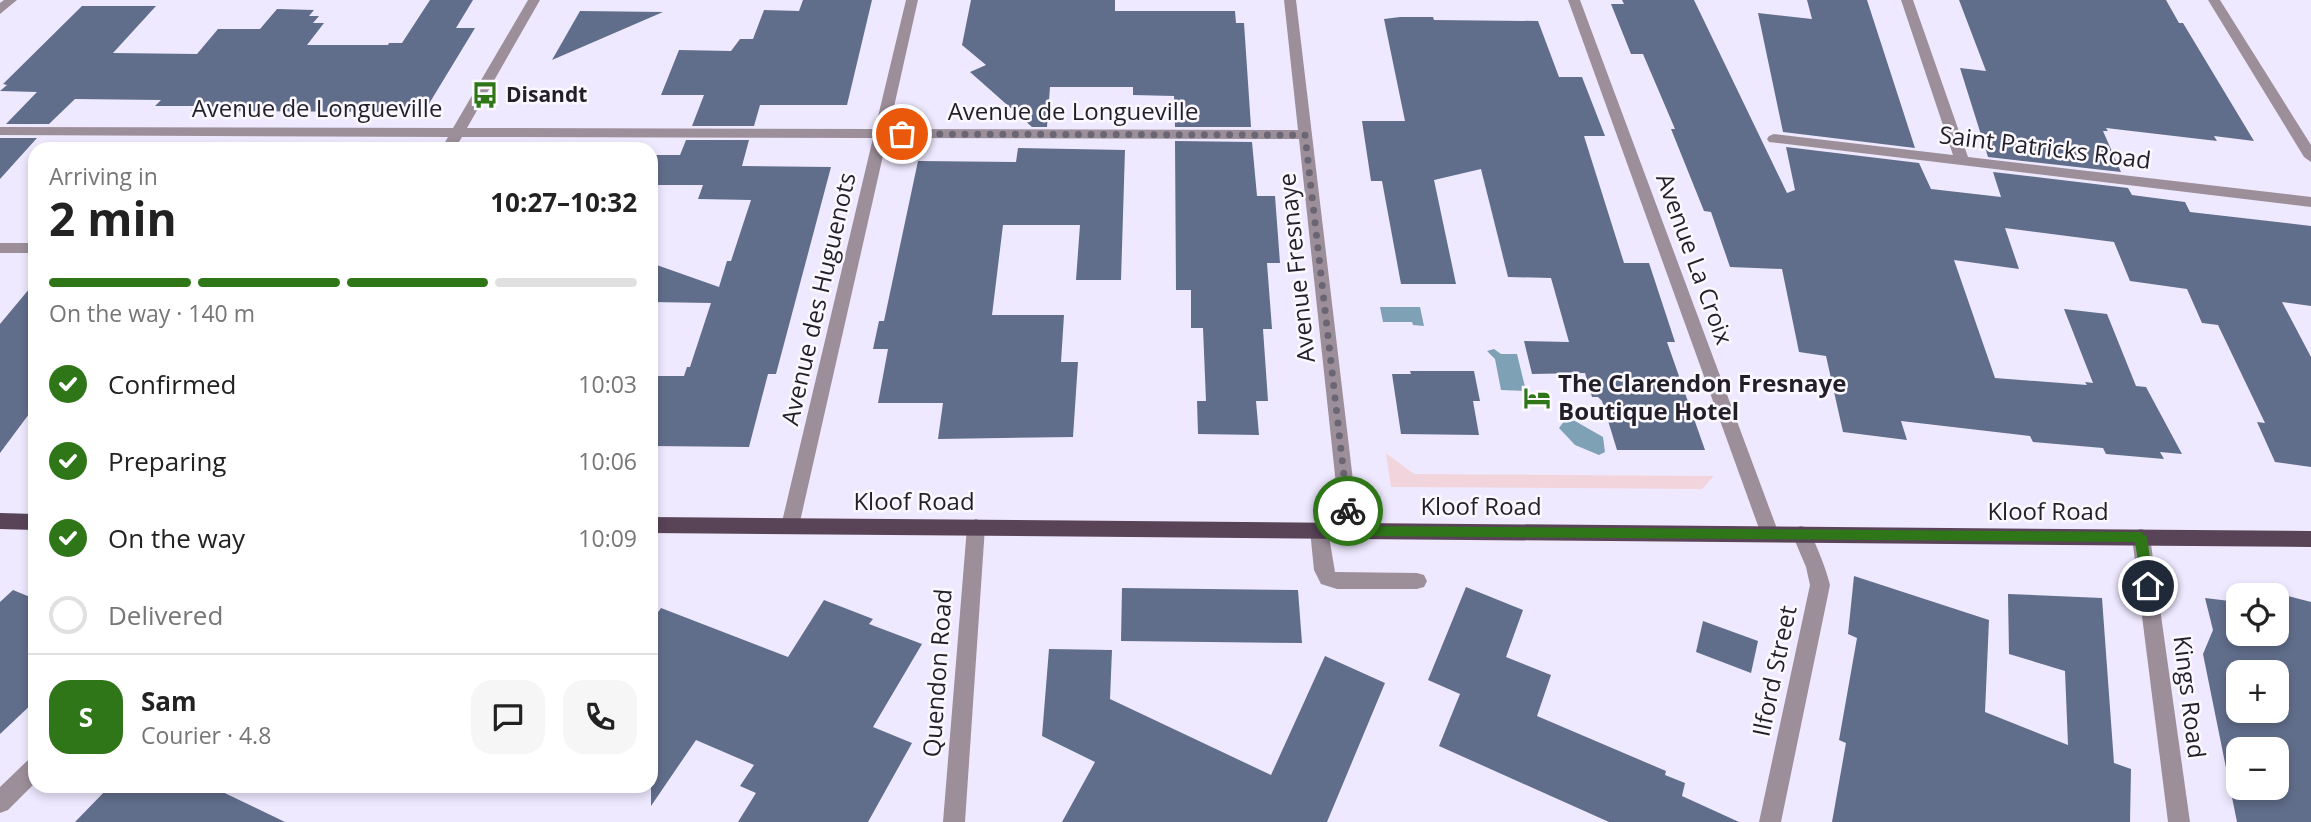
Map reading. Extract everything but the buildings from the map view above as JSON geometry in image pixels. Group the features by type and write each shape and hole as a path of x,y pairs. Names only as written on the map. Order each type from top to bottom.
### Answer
{"main road":[{"path":"0,521 28,522"},
{"name":"Kloof Road","path":"658,525 2311,539"}],"street":[{"path":"0,10 10,0"},
{"path":"452,142 534,0"},
{"name":"Avenue des Huguenots","path":"790,526 912,0"},
{"name":"Avenue Fresnaye","path":"1290,0 1350,531"},
{"name":"Avenue La Croix","path":"1574,0 1770,534"},
{"path":"1907,0 1962,161"},
{"path":"2214,0 2311,157"},
{"name":"Avenue de Longueville","path":"0,131 1305,135"},
{"name":"Saint Patricks Road","path":"1774,139 2311,202"},
{"path":"0,248 28,248"},
{"name":"Quendon Road","path":"954,822 976,527"},
{"path":"1319,530 1324,570 1328,578 1337,581 1417,581"},
{"name":"Ilford Street","path":"1770,822 1820,585 1816,567 1801,534"},
{"name":"Kings Road","path":"2141,537 2179,822"},
{"path":"2,797 28,774"}],"shaded area":[{"path":"1386,453 1414,474 1714,476 1702,489 1391,487"}],"water":[{"path":"1380,307 1420,307 1424,326 1413,325 1412,322 1383,322"},
{"path":"1494,349 1501,354 1517,354 1526,391 1501,390 1495,359 1487,351"},
{"path":"1565,420 1575,421 1603,437 1605,452 1599,455 1575,445 1559,428"}],"way so far":[{"path":"902,134 1305,135 1348,511"}],"place":[{"name":"Disandt","path":"485,95"},
{"name":"The Clarendon Fresnaye Boutique Hotel","path":"1537,398"}],"route":[{"path":"1348,511 1350,531 2141,537 2148,586"}]}
